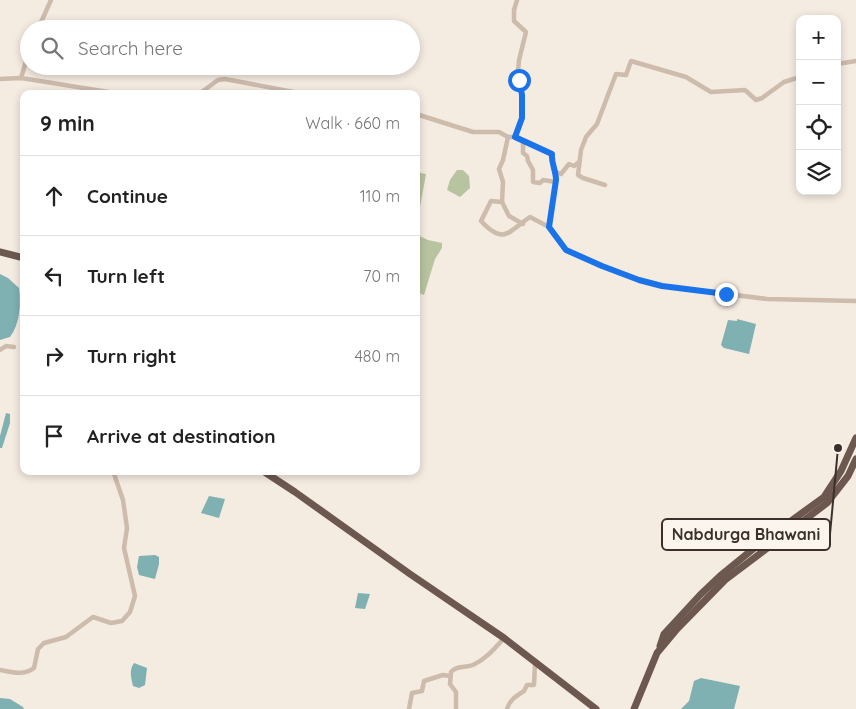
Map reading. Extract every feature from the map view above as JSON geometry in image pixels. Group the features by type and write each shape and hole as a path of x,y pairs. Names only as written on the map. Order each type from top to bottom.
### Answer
{"highway":[{"path":"0,252 20,257"},
{"path":"634,709 660,649 702,598 799,520 824,497 840,471 856,438"},
{"path":"799,520 827,503 848,476 856,459"},
{"path":"269,475 504,638 592,708"}],"street":[{"path":"42,20 51,0"},
{"path":"515,137 522,118 522,95 518,72 526,32 514,21 514,10 517,0"},
{"path":"605,186 578,175 580,150 584,141 598,124 616,74 626,75 631,61 686,78 710,92 745,90 756,100 762,98 784,82 796,78"},
{"path":"841,64 856,62"},
{"path":"0,78 21,78 96,90"},
{"path":"204,90 218,80 226,79 283,90"},
{"path":"420,115 473,132 499,132 508,137 515,137 552,154 551,164 556,172 556,182 549,227"},
{"path":"508,137 506,150 499,169 503,182 502,202 508,216 523,224"},
{"path":"524,142 523,154 527,156 532,170 533,182 540,183 543,180 556,182"},
{"path":"556,172 561,174 568,164 576,166 580,158"},
{"path":"502,202 491,201 481,221 494,234 510,233 530,218 549,227 566,250 639,280 662,286 767,299 856,301"},
{"path":"0,350 6,346 14,347"},
{"path":"0,670 22,674 29,672 34,668 38,649 44,643 66,637 93,616 111,623 122,621 130,612 135,596 124,548 128,528 123,500 115,475"},
{"path":"456,709 456,692 450,684 451,672 454,668 468,667 482,659 493,651 504,638"},
{"path":"507,709 509,703 519,692 524,691 527,685 534,685 535,664"},
{"path":"409,709 412,693 422,691 426,680 443,675 450,676"}],"green space":[{"path":"457,170 463,170 469,176 470,188 460,197 447,190 450,180"},
{"path":"420,173 426,174 420,207"},
{"path":"420,236 442,243 442,248 435,259 424,295 420,294"}],"water":[{"path":"0,274 8,278 19,288 20,301 18,320 13,332 10,337 0,340"},
{"path":"737,319 756,324 749,354 724,348 721,345 728,320 737,321"},
{"path":"6,413 10,414 10,423 2,448 0,448 0,436"},
{"path":"209,496 225,499 219,518 201,513"},
{"path":"155,555 159,557 159,564 155,579 139,575 137,567 139,556"},
{"path":"358,593 370,594 365,609 355,608"},
{"path":"134,663 147,668 145,685 139,688 133,686 131,671"},
{"path":"701,678 740,686 734,709 681,709 689,701 694,681"},
{"path":"0,698 10,699 24,709 0,709"}],"place":[{"name":"Nabdurga Bhawani","path":"838,448"}],"route":[{"path":"519,80 523,104 521,124 517,129 515,137 552,154 551,164 556,172 556,180 549,227 566,250 639,280 662,286 726,294"}]}
